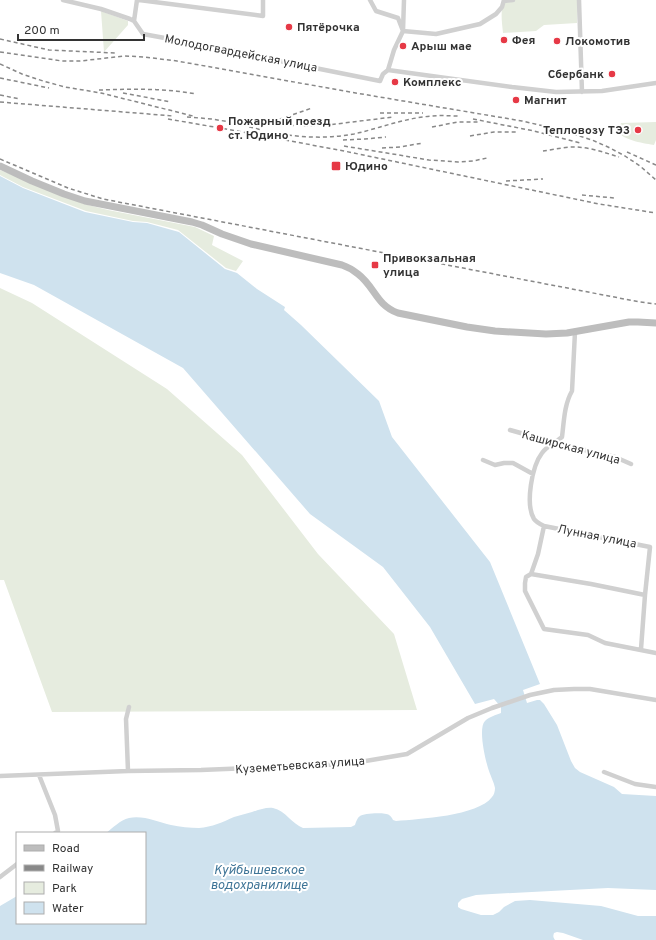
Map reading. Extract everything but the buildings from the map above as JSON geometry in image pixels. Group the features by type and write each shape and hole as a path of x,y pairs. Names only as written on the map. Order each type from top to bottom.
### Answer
{"main road":[{"path":"0,166 32,181 85,201 192,222 251,244 342,265 359,274 381,302 390,310 398,313 495,332 546,334 575,332 629,322 656,323"}],"street":[{"name":"Молодогвардейская улица","path":"63,0 101,9 134,21 143,34 230,50 380,81 383,74 388,70"},
{"path":"134,21 138,0 263,16 263,0"},
{"path":"370,0 376,11 398,18 403,31"},
{"path":"404,0 403,31 394,50 388,70 556,92 618,90 656,83"},
{"path":"403,31 436,34 480,24 496,14 502,7 504,1 513,0"},
{"path":"579,0 582,92"},
{"path":"575,332 572,391 566,408 562,437 546,448 541,454 533,474 529,496 532,515 535,521 544,526 538,554 531,574 526,577 525,591 544,628 588,635 605,643 656,653"},
{"name":"Каширская улица","path":"510,430 563,445 615,457 631,464"},
{"path":"483,460 495,466 504,463 513,463 533,474"},
{"name":"Лунная улица","path":"544,526 650,547 645,595"},
{"path":"531,574 645,595 641,649"},
{"name":"Куземетьевская улица","path":"0,776 348,764 407,754 468,718 530,695 554,690 590,689 656,700"},
{"path":"128,771 126,719 129,707"},
{"path":"604,772 634,784 656,787"},
{"path":"39,775 55,815 58,831 56,832"},
{"path":"0,877 16,865"}],"green space":[{"path":"578,0 577,23 544,25 536,31 503,33 502,13 504,1"},
{"path":"101,11 128,21 128,25 104,52"},
{"path":"656,122 656,140 654,145 629,139 621,135 619,132 621,123"},
{"path":"0,170 84,204 195,227 214,236 212,245 243,261 236,271 226,268 178,230 147,222 133,221 86,211 23,187 0,175"},
{"path":"0,288 32,303 167,389 242,455 318,554 394,634 417,710 52,712 4,580 0,580"}],"water":[{"name":"Куйбышевское водохранилище","path":"0,176 23,188 85,212 133,222 147,223 179,232 225,269 237,273 257,289 285,307 284,310 379,401 392,437 490,562 540,684 523,690 527,703 540,700 544,704 557,725 571,761 575,768 580,772 614,787 622,794 656,796 656,890 608,888 476,895 462,899 458,903 458,907 481,915 493,915 515,901 530,900 601,906 638,916 656,916 656,940 583,940 557,932 554,933 555,940 0,940 0,906 16,897 16,924 146,924 146,832 107,832 120,822 129,818 140,817 174,826 199,828 213,825 236,816 262,809 273,808 282,812 303,828 351,827 355,825 359,817 365,814 387,814 396,821 419,819 462,812 485,803 493,796 495,788 484,751 482,730 485,721 501,713 501,707 494,699 475,704 430,627 383,567 310,514 183,368 34,285 0,273"}],"railway":[{"path":"0,39 49,50 116,53"},
{"path":"0,52 62,61 80,61 125,56 177,61 522,121 557,129 592,140 608,147 640,166 656,180"},
{"path":"0,64 22,74 65,87 101,93 193,116"},
{"path":"0,78 49,88"},
{"path":"99,90 160,90 196,94"},
{"path":"123,93 171,102"},
{"path":"0,95 20,99"},
{"path":"0,102 173,116"},
{"path":"266,121 280,119 312,108"},
{"path":"380,113 423,113"},
{"path":"288,135 304,137 329,137 354,134 422,117 459,116"},
{"path":"187,117 230,122 262,130"},
{"path":"248,122 302,126 328,125 393,117"},
{"path":"168,119 344,151 599,204 656,213"},
{"path":"473,119 534,131 580,143"},
{"path":"432,127 458,122 479,122"},
{"path":"470,136 494,132 518,132"},
{"path":"343,140 386,137"},
{"path":"382,148 423,143"},
{"path":"344,146 429,160 458,162 487,158"},
{"path":"543,151 569,147 582,147 619,157"},
{"path":"627,152 656,165"},
{"path":"0,159 68,188 103,199 656,304"},
{"path":"506,181 543,179"},
{"path":"582,195 614,198"}],"place":[{"name":"Пятёрочка","path":"289,27"},
{"name":"Фея","path":"504,40"},
{"name":"Локомотив","path":"557,41"},
{"name":"Арыш мае","path":"403,46"},
{"name":"Сбербанк","path":"612,74"},
{"name":"Комплекс","path":"395,82"},
{"name":"Магнит","path":"516,100"},
{"name":"Пожарный поезд ст. Юдино","path":"220,128"},
{"name":"Тепловозу ТЭ3","path":"638,130"},
{"name":"Юдино","path":"336,166"},
{"name":"Привокзальная улица","path":"375,265"}]}
